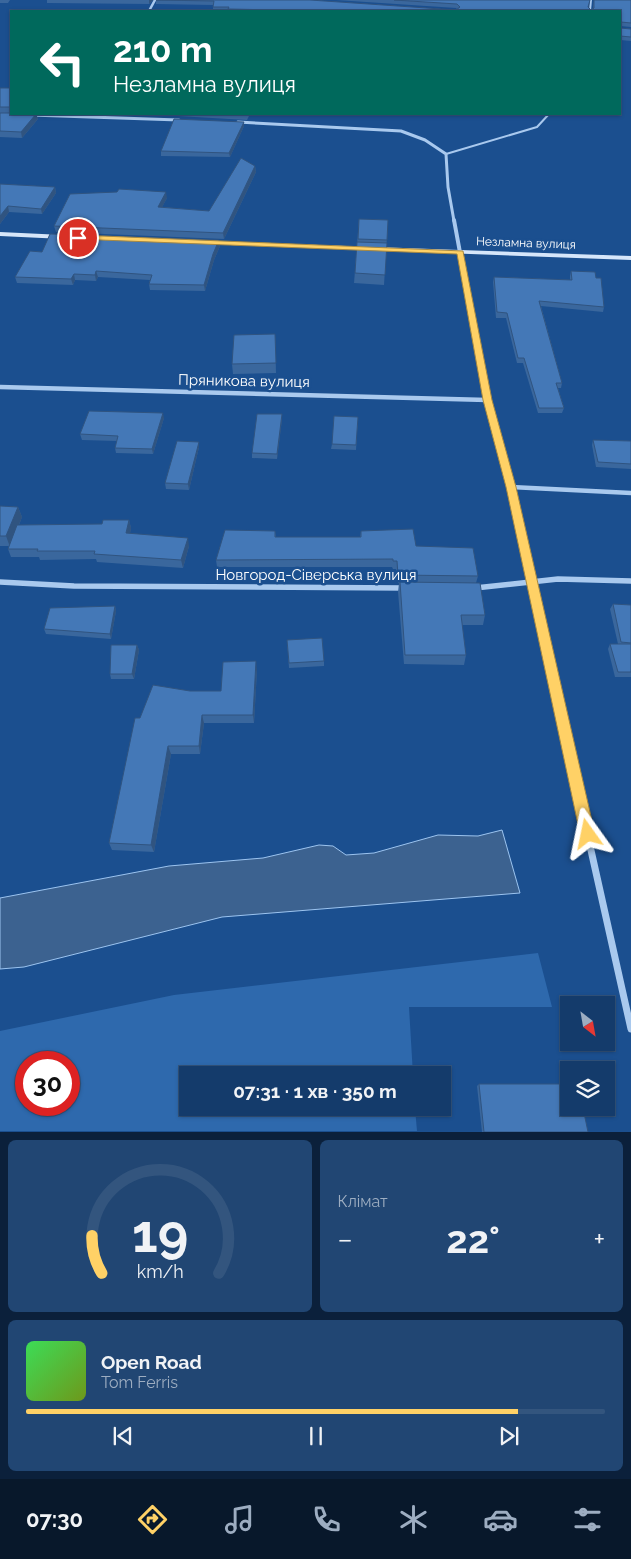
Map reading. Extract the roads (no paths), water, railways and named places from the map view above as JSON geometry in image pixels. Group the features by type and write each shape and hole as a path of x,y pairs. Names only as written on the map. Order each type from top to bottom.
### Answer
{"street":[{"path":"28,115 94,115 182,120"},
{"path":"231,122 401,131 436,144 446,154 448,187 488,400 511,487 631,1029"},
{"path":"0,234 68,237"},
{"name":"Незламна вулиця","path":"194,242 631,258"},
{"name":"Пряникова вулиця","path":"0,387 488,400"},
{"path":"511,487 631,493"},
{"path":"471,588 491,588 531,581 583,578 631,581"},
{"name":"Новгород-Сіверська вулиця","path":"0,582 74,586 412,588"}],"lane":[{"path":"446,154 537,127 547,115"}]}
